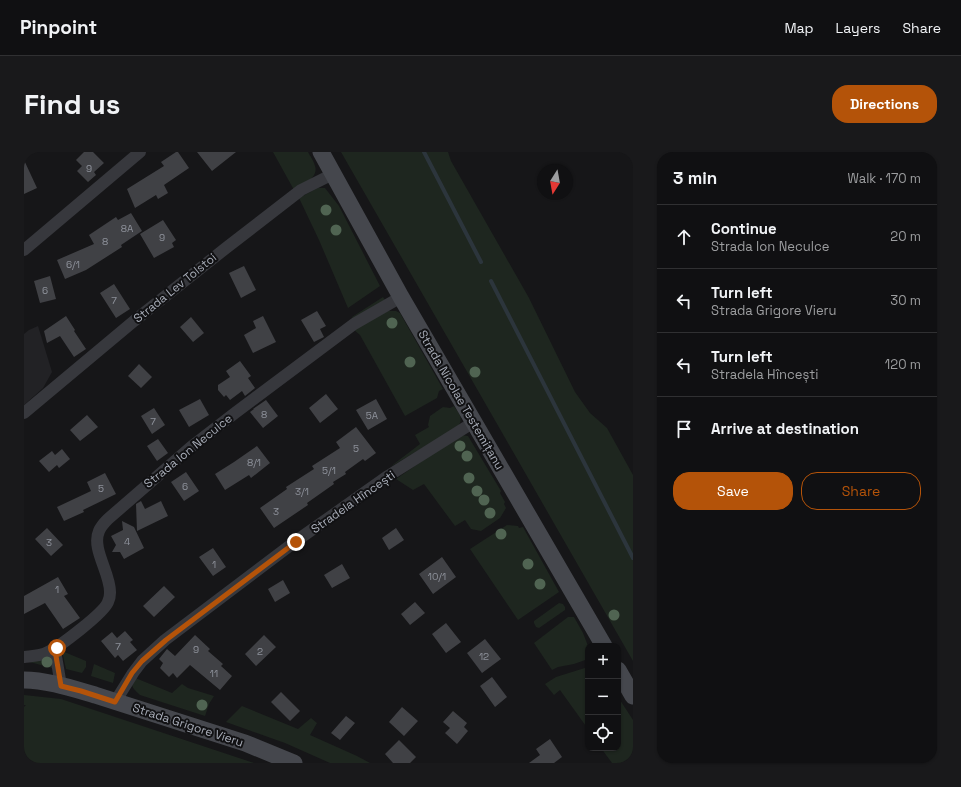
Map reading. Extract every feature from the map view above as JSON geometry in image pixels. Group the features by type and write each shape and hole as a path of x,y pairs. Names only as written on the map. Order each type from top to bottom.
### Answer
{"main road":[{"name":"Strada Nicolae Testemițanu","path":"321,152 401,297 602,643"},
{"path":"621,675 633,696"},
{"name":"Strada Grigore Vieru","path":"27,679 81,691 246,744 294,763"}],"street":[{"path":"24,250 140,152"},
{"name":"Strada Lev Tolstoi","path":"24,413 134,321 232,243 301,190 333,174"},
{"name":"Strada Ion Neculce","path":"24,657 46,653 57,648 102,610 109,602 109,581 101,557 97,538 98,532 104,523 191,447 354,324 401,297"},
{"name":"Stradela Hîncești","path":"115,702 132,673 142,661 166,640 296,542 388,476 474,422"},
{"path":"57,648 56,656 61,686"}],"shaded area":[{"path":"273,152 308,152 313,160 316,170 315,174 309,181 294,190"},
{"path":"341,152 448,152 451,161 529,298 575,392 590,413 607,428 633,475 633,661"},
{"path":"318,188 325,188 339,206 380,286 348,308 299,198"},
{"path":"383,297 385,300 353,319 352,317"},
{"path":"388,311 396,311 400,313 443,389 439,391 437,398 405,416 360,335 353,329"},
{"path":"38,326 52,372 43,388 24,405 24,334"},
{"path":"454,406 461,418 458,427 390,467 420,444 415,435 429,427 430,416 443,407 450,408"},
{"path":"461,435 468,436 501,491 500,493 505,502 504,504 506,508 500,518 481,531 471,529 465,520 455,526 424,484 413,490 396,479"},
{"path":"507,525 518,526 519,528 523,527 559,592 518,620 470,549"},
{"path":"559,603 563,604 565,610 539,628 536,627 534,621"},
{"path":"568,617 574,617 587,643 585,643 585,660 552,670 534,643"},
{"path":"62,651 86,661 86,667 82,673 66,669"},
{"path":"53,658 52,668 26,661"},
{"path":"94,664 115,673 113,683 91,676"},
{"path":"585,668 585,725 560,690 554,695 545,684 556,677"},
{"path":"133,677 172,693 182,684 188,688 214,696 209,704 205,716 140,695 133,687"},
{"path":"24,695 61,699 254,763 24,763 24,707 26,705 24,705"},
{"path":"621,702 633,720 633,763 612,763 603,751 621,751"},
{"path":"242,706 298,729 311,718 317,723 310,735 370,763 330,763 285,743 226,722"}],"building":[{"path":"84,152 93,152 104,163 94,172 96,175 88,182 77,171 82,166 76,160"},
{"path":"178,152 189,168 164,185 168,193 158,199 156,195 135,208 127,189 164,166 161,162"},
{"path":"197,152 236,152 212,171"},
{"path":"24,160 37,188 24,194"},
{"path":"131,213 142,231 121,245 122,247 86,270 65,279 57,260 94,244 89,235 116,217 118,220"},
{"path":"163,220 176,240 172,243 174,247 154,258 140,234"},
{"path":"244,266 256,290 241,298 229,273"},
{"path":"50,276 56,299 40,303 34,281"},
{"path":"114,284 130,309 116,318 100,293"},
{"path":"317,311 326,326 320,329 324,337 314,342 301,320"},
{"path":"66,316 86,349 74,357 60,336 47,343 44,331"},
{"path":"263,316 276,342 253,353 244,335 256,328 253,321"},
{"path":"191,317 204,333 193,342 180,327"},
{"path":"240,361 251,376 248,378 255,388 245,396 242,391 230,400 226,395 224,397 218,390 218,385 230,377 226,371"},
{"path":"139,364 152,377 141,388 128,376"},
{"path":"326,394 338,409 320,423 309,408"},
{"path":"200,399 209,415 189,427 179,410"},
{"path":"376,399 387,419 368,430 356,410"},
{"path":"266,400 278,416 263,428 250,412"},
{"path":"154,408 165,425 152,434 141,416"},
{"path":"87,415 98,427 80,441 70,430"},
{"path":"356,427 376,453 365,461 363,459 345,472 346,474 333,482 334,484 307,503 308,505 274,528 260,508 287,489 286,487 314,469 312,466 340,448 336,442"},
{"path":"158,439 168,453 157,461 147,446"},
{"path":"257,446 270,463 251,478 249,475 225,490 215,474"},
{"path":"62,449 70,459 59,468 57,465 49,472 39,461 52,451 55,455"},
{"path":"186,472 199,491 184,501 171,482"},
{"path":"105,473 116,494 83,510 84,512 64,521 57,507 91,491 87,482"},
{"path":"141,501 145,509 161,501 168,516 137,531 136,504"},
{"path":"122,521 134,527 144,548 124,559 120,552 112,552 116,545 111,536 123,530"},
{"path":"47,528 63,545 51,556 35,539"},
{"path":"396,528 404,540 389,550 382,538"},
{"path":"213,548 226,567 213,576 199,557"},
{"path":"442,557 456,577 433,594 419,574"},
{"path":"342,564 350,578 332,588 324,575"},
{"path":"58,577 68,594 64,596 80,618 63,629 45,603 24,614 24,596"},
{"path":"283,580 290,593 275,602 268,589"},
{"path":"164,586 175,597 154,617 143,606"},
{"path":"415,602 425,613 410,625 401,614"},
{"path":"446,623 461,642 446,653 432,634"},
{"path":"125,631 133,640 130,642 137,650 123,661 118,655 115,658 101,641 112,632 117,638"},
{"path":"195,635 210,649 208,651 223,664 221,666 232,676 220,690 190,665 177,678 173,673 169,677 160,668 163,663 159,659 167,649 175,656"},
{"path":"264,635 276,647 256,666 245,654"},
{"path":"485,639 501,659 482,673 467,653"},
{"path":"492,677 507,697 495,707 480,686"},
{"path":"281,692 300,711 290,721 271,702"},
{"path":"402,707 418,721 404,736 389,722"},
{"path":"453,711 467,723 464,727 468,731 457,744 445,733 450,728 443,722"},
{"path":"346,716 355,723 340,740 331,733"},
{"path":"550,739 562,757 554,763 529,763 540,755 536,749"},
{"path":"399,740 416,757 410,763 393,763 385,754"}],"waterway":[{"path":"424,152 481,262"},
{"path":"491,281 633,558"}],"route":[{"path":"57,648 56,656 61,686 115,702 132,673 142,661 166,640 296,542"}]}
